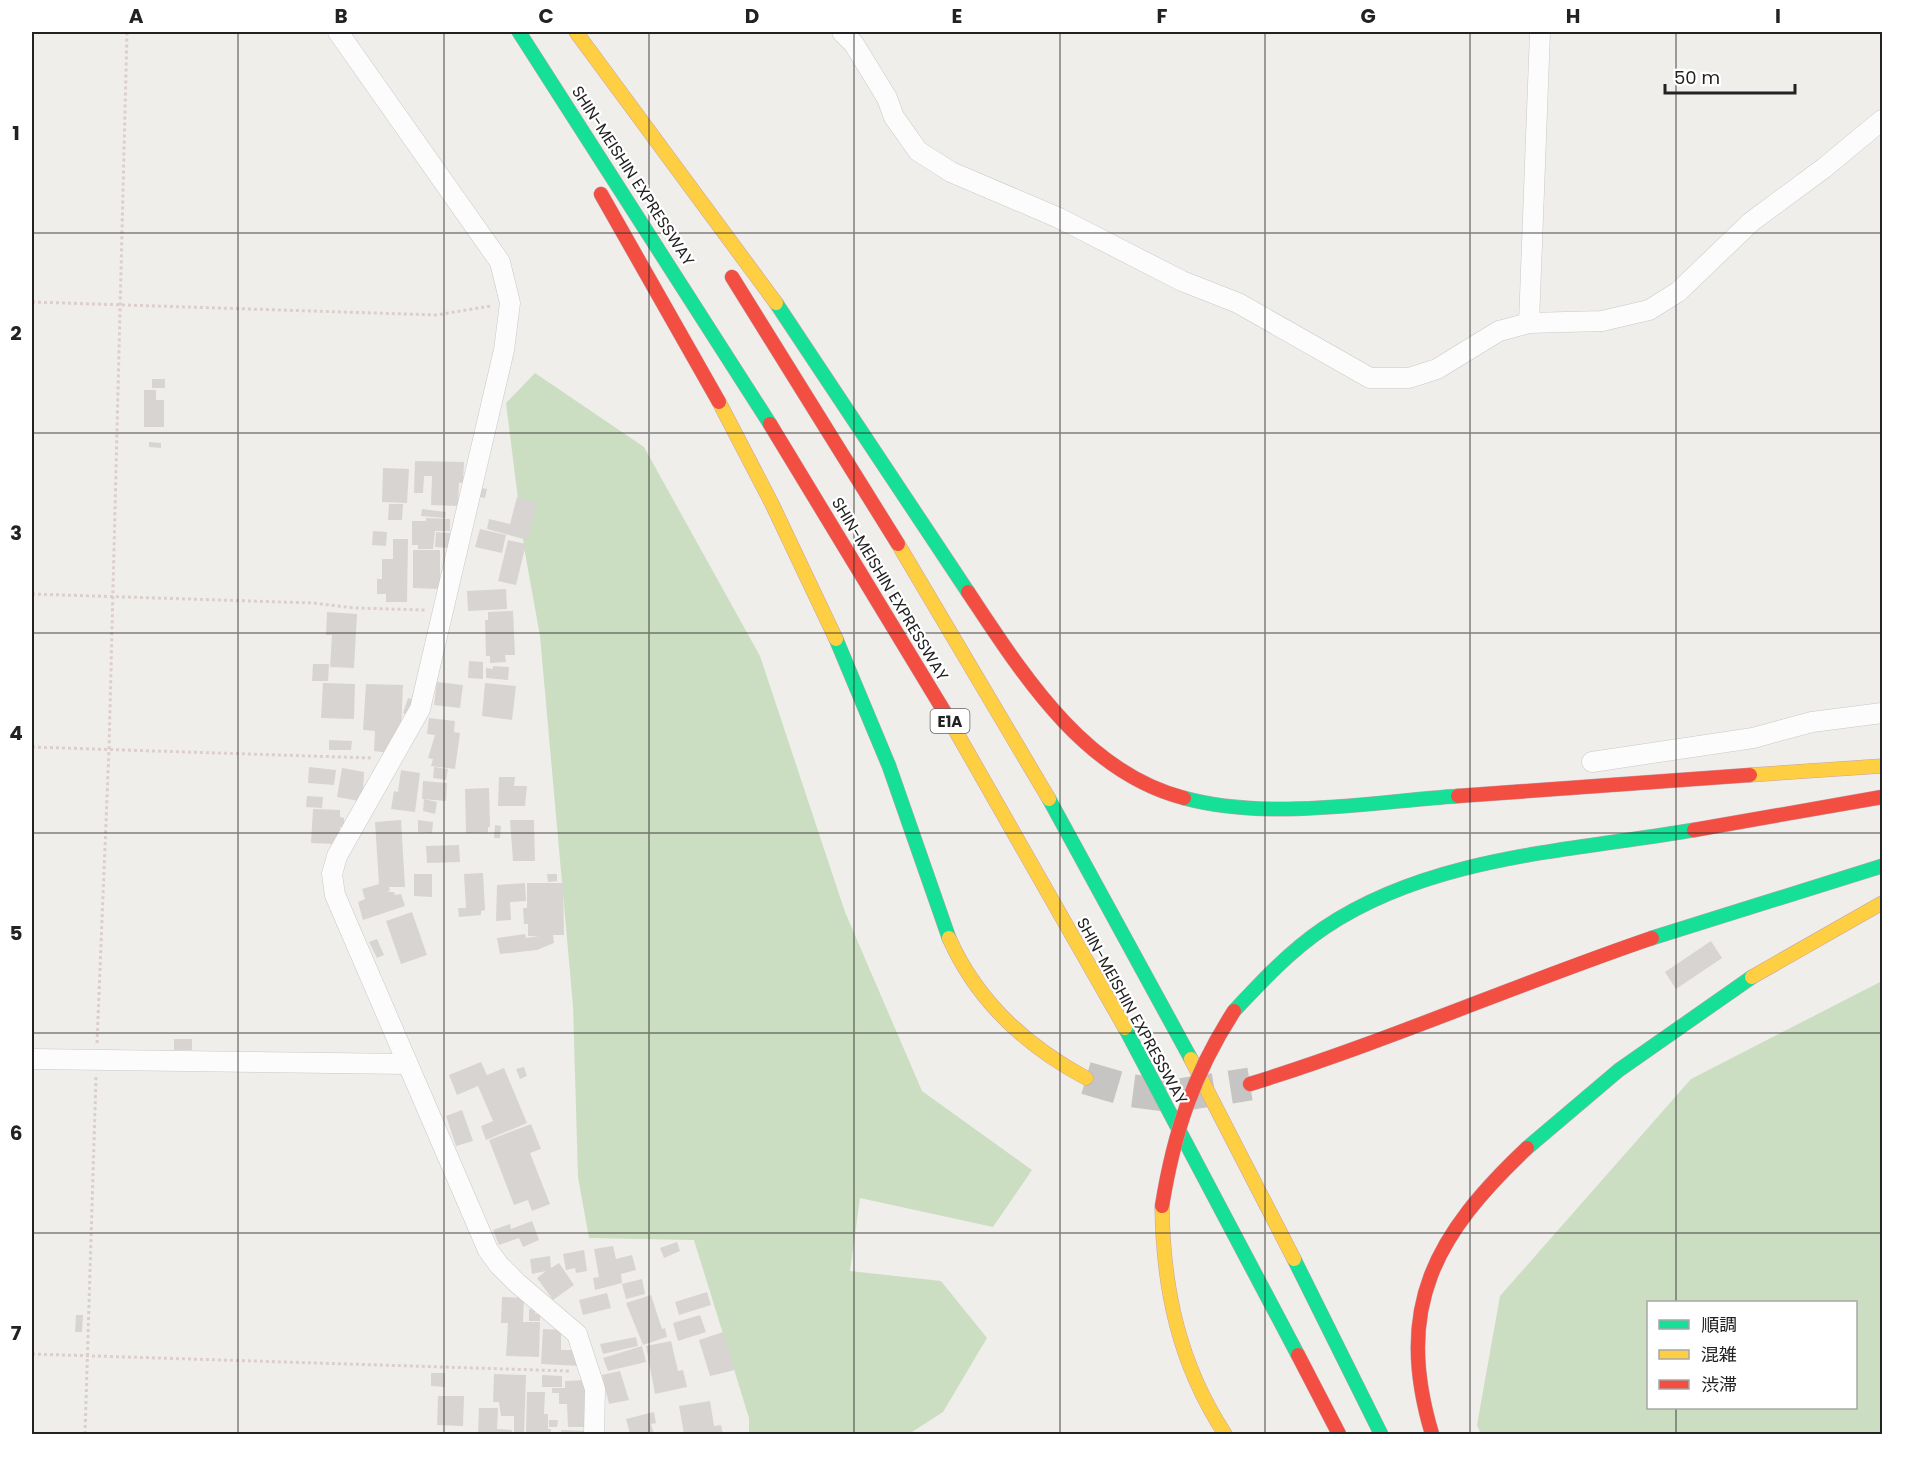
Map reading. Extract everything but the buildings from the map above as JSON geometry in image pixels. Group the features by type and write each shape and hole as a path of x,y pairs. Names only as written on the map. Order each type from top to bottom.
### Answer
{"highway":[{"path":"503,32 533,81"},
{"name":"SHIN-MEISHIN EXPRESSWAY","path":"519,32 657,240 948,717 1090,966 1339,1434"},
{"path":"574,32 786,316 1015,663 1043,700 1073,732 1103,758 1135,778 1169,794 1206,804 1248,808 1293,808 1882,766"},
{"name":"SHIN-MEISHIN EXPRESSWAY","path":"574,32 698,222"},
{"path":"593,180 712,385 791,541 862,699 948,934 967,972 990,1005 1018,1036 1050,1060 1086,1078"},
{"name":"SHIN-MEISHIN EXPRESSWAY","path":"723,261 987,693 1124,934 1265,1200 1381,1434"},
{"path":"1225,1434 1194,1379 1178,1338 1162,1249 1162,1206 1180,1117 1208,1051 1234,1011 1263,976 1298,945 1334,919 1368,900 1405,885 1491,862 1719,827 1882,797"},
{"path":"1250,1084 1292,1071 1536,979 1692,925 1882,866"},
{"path":"1432,1434 1417,1372 1417,1335 1422,1299 1439,1258 1474,1202 1501,1172 1582,1098 1643,1049 1770,965 1882,903"}],"street":[{"path":"338,32 500,262 510,303 504,350 441,610 420,709 337,855 332,874 334,895 488,1250 517,1283 577,1334 595,1389 594,1434"},
{"path":"842,32 854,45 887,98 894,117 918,151 951,172 1059,218 1182,281 1238,303 1341,364 1370,378 1409,378 1437,369 1499,331 1529,323 1602,321 1649,310 1678,292 1751,222 1824,168 1882,120"},
{"path":"1529,323 1540,32"},
{"path":"1592,762 1753,738 1812,722 1882,713"},
{"path":"32,1059 406,1064"}],"path":[{"path":"85,1434 96,1059 109,749 127,32"},
{"path":"32,302 436,315 510,303"},
{"path":"32,594 441,610"},
{"path":"32,747 392,759"},
{"path":"32,1354 591,1371"}],"green space":[{"path":"535,373 644,447 760,656 845,912 922,1091 1032,1170 993,1227 860,1198 850,1271 941,1281 987,1338 943,1412 909,1434 749,1434 749,1418 694,1240 589,1238 578,1177 573,1006 540,636 524,547 506,403"},
{"path":"1882,981 1882,1434 1481,1434 1477,1425 1500,1296 1691,1079"}],"tunnel":[{"path":"1086,1078 1127,1090 1173,1096 1250,1084"}],"traffic: fast":[{"path":"519,32 770,424"},
{"path":"776,303 968,592"},
{"path":"836,639 889,766 949,938"},
{"path":"1184,798 1217,805 1285,809 1458,796"},
{"path":"1049,799 1191,1059"},
{"path":"1234,1011 1277,967 1324,928 1366,904 1410,885 1455,871 1503,860 1694,830"},
{"path":"1652,938 1882,866"},
{"path":"1527,1148 1619,1070 1752,977"},
{"path":"1125,1028 1298,1355"},
{"path":"1294,1259 1381,1434"}],"traffic: slow":[{"path":"576,32 776,303"},
{"path":"719,402 772,504 836,639"},
{"path":"898,544 1049,799"},
{"path":"950,721 1125,1028"},
{"path":"1750,775 1882,766"},
{"path":"1752,977 1882,903"},
{"path":"949,938 974,982 1005,1020 1043,1051 1086,1078"},
{"path":"1191,1059 1294,1259"},
{"path":"1162,1206 1166,1267 1177,1325 1196,1381 1225,1434"}],"traffic: jam":[{"path":"601,194 719,402"},
{"path":"732,277 898,544"},
{"path":"770,424 950,721"},
{"path":"968,592 1033,686 1058,716 1086,743 1115,766 1148,785 1184,798"},
{"path":"1458,796 1750,775"},
{"path":"1694,830 1882,797"},
{"path":"1250,1084 1351,1050 1652,938"},
{"path":"1162,1206 1173,1153 1187,1105 1207,1058 1234,1011"},
{"path":"1432,1434 1421,1389 1418,1348 1421,1311 1431,1276 1446,1243 1468,1212 1495,1180 1527,1148"},
{"path":"1298,1355 1339,1434"}]}
